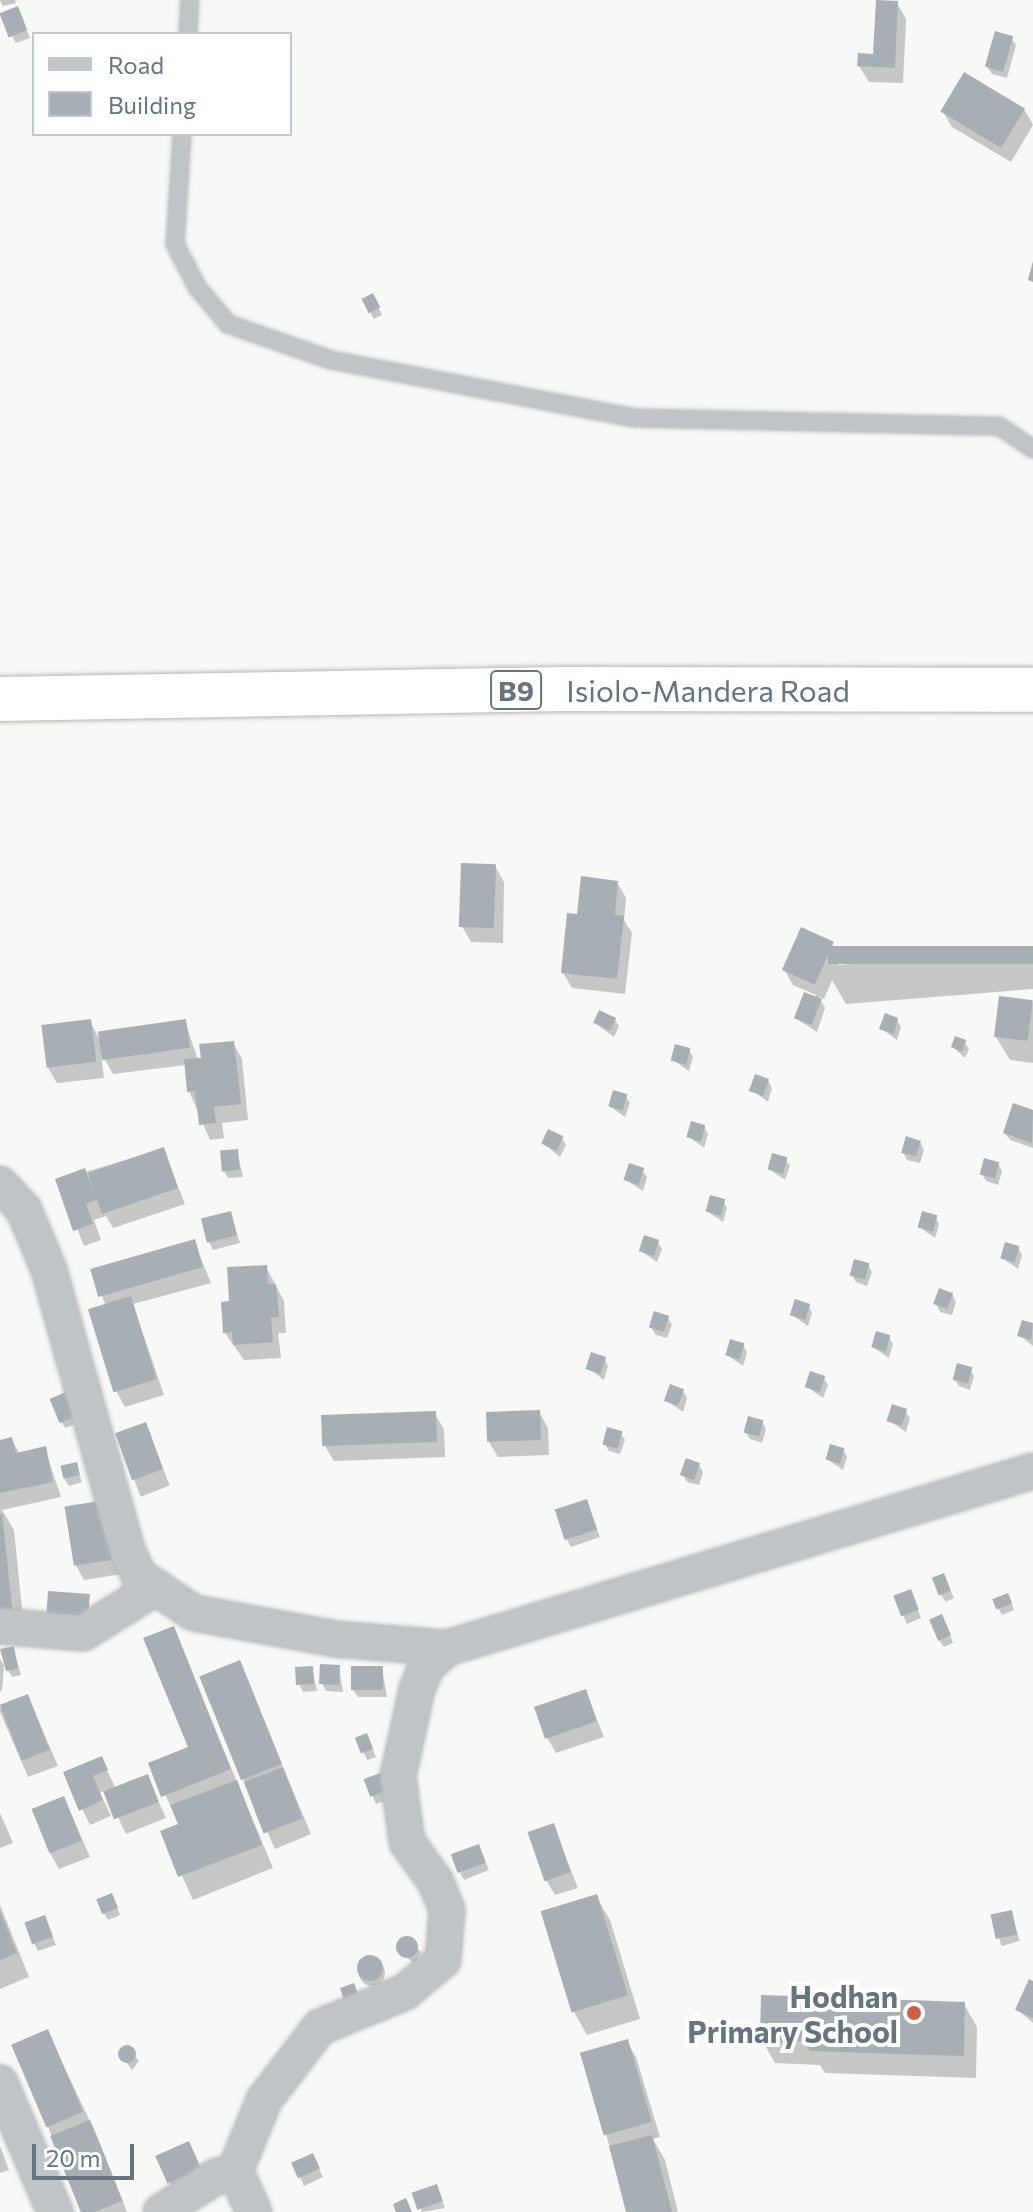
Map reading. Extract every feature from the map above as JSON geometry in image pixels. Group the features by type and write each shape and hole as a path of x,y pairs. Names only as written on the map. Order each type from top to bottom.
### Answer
{"highway":[{"name":"Isiolo-Mandera Road","path":"0,699 563,689 1033,690"}],"street":[{"path":"0,1184 24,1210 37,1236 128,1552 139,1576 153,1589 194,1613 335,1639 447,1648 1033,1471"},
{"path":"0,1626 83,1633 153,1589"},
{"path":"161,2212 235,2171 264,2100 320,2027 405,1992 443,1960 447,1910 435,1881 407,1842 398,1776 417,1689 427,1666 447,1648"},
{"path":"0,2083 55,2212"},
{"path":"235,2171 254,2212"}],"lane":[{"path":"188,32 190,0"},
{"path":"182,136 175,244 197,287 228,324 331,360 636,418 999,426 1033,449"}],"building":[{"path":"876,0 898,1 895,68 857,66 858,53 873,54"},
{"path":"18,6 27,30 9,37 0,13"},
{"path":"995,31 1013,36 1003,72 985,67"},
{"path":"964,72 1025,109 1001,148 940,111"},
{"path":"1033,261 1033,282 1028,280"},
{"path":"373,293 380,307 369,313 361,299"},
{"path":"461,863 496,864 494,928 459,927"},
{"path":"581,876 618,881 615,915 624,916 617,979 561,973 567,913 577,914"},
{"path":"801,927 834,942 815,985 782,970"},
{"path":"828,946 1033,946 1033,964 828,964"},
{"path":"804,992 822,999 812,1025 794,1018"},
{"path":"999,996 1033,1000 1028,1041 994,1037"},
{"path":"599,1010 616,1018 610,1031 593,1023"},
{"path":"885,1013 898,1018 894,1034 879,1029"},
{"path":"91,1019 96,1062 47,1068 41,1025"},
{"path":"186,1019 190,1048 102,1060 98,1031"},
{"path":"955,1036 966,1040 962,1051 951,1047"},
{"path":"234,1041 241,1104 214,1107 216,1123 199,1125 195,1091 187,1092 184,1059 201,1058 199,1044"},
{"path":"675,1044 690,1048 686,1065 671,1060"},
{"path":"755,1074 769,1079 763,1096 749,1091"},
{"path":"613,1090 627,1094 623,1110 608,1106"},
{"path":"1013,1103 1033,1110 1032,1143 1003,1133"},
{"path":"691,1121 705,1125 701,1141 686,1137"},
{"path":"548,1129 563,1136 557,1151 541,1144"},
{"path":"906,1136 921,1141 916,1156 901,1153"},
{"path":"164,1147 178,1188 102,1214 97,1200 86,1204 93,1224 73,1231 55,1179 85,1168 94,1194 88,1173"},
{"path":"238,1149 240,1170 222,1171 220,1151"},
{"path":"772,1153 787,1157 783,1174 768,1169"},
{"path":"984,1158 999,1162 995,1179 980,1174"},
{"path":"629,1163 644,1168 639,1185 623,1180"},
{"path":"710,1195 725,1199 721,1216 706,1211"},
{"path":"231,1211 237,1235 207,1243 201,1218"},
{"path":"922,1211 937,1215 933,1232 918,1227"},
{"path":"644,1235 659,1240 654,1256 639,1251"},
{"path":"195,1239 203,1267 98,1297 90,1269"},
{"path":"1005,1242 1019,1246 1015,1262 1000,1258"},
{"path":"854,1259 869,1263 865,1280 850,1275"},
{"path":"267,1265 268,1284 276,1284 279,1317 271,1318 273,1342 233,1345 232,1332 223,1333 221,1302 229,1301 227,1267"},
{"path":"939,1288 953,1293 947,1309 933,1304"},
{"path":"131,1296 156,1379 113,1392 88,1309"},
{"path":"795,1299 810,1304 805,1320 790,1315"},
{"path":"654,1311 669,1316 664,1332 649,1327"},
{"path":"1022,1320 1033,1323 1031,1340 1017,1336"},
{"path":"876,1331 890,1335 886,1351 871,1347"},
{"path":"730,1339 744,1343 740,1359 725,1355"},
{"path":"591,1352 606,1357 601,1374 585,1369"},
{"path":"957,1363 972,1367 968,1384 953,1379"},
{"path":"810,1371 825,1376 820,1392 805,1387"},
{"path":"670,1384 684,1389 678,1406 664,1401"},
{"path":"66,1392 76,1416 60,1423 49,1399"},
{"path":"892,1404 907,1409 902,1426 886,1421"},
{"path":"540,1410 541,1440 487,1442 486,1412"},
{"path":"436,1411 437,1442 322,1446 321,1415"},
{"path":"748,1416 763,1420 759,1437 744,1432"},
{"path":"146,1422 163,1469 132,1480 115,1433"},
{"path":"607,1427 622,1431 618,1449 602,1444"},
{"path":"12,1437 16,1453 46,1446 53,1482 0,1493 0,1440"},
{"path":"830,1444 844,1448 840,1464 826,1459"},
{"path":"686,1458 700,1463 694,1480 680,1475"},
{"path":"77,1462 80,1475 63,1478 60,1466"},
{"path":"587,1499 597,1529 565,1540 555,1510"},
{"path":"106,1500 115,1559 74,1566 65,1507"},
{"path":"0,1514 13,1615 0,1616"},
{"path":"944,1573 951,1591 939,1595 932,1578"},
{"path":"911,1589 919,1610 901,1616 893,1596"},
{"path":"48,1591 90,1594 88,1624 46,1621"},
{"path":"1008,1593 1012,1603 996,1610 992,1599"},
{"path":"942,1614 951,1635 938,1641 929,1619"},
{"path":"174,1626 231,1769 161,1797 148,1763 188,1747 143,1638"},
{"path":"14,1646 18,1668 6,1671 0,1649"},
{"path":"240,1660 282,1764 241,1780 199,1676"},
{"path":"320,1664 340,1665 339,1685 319,1684"},
{"path":"313,1666 314,1684 296,1685 295,1667"},
{"path":"351,1666 383,1666 383,1690 351,1690"},
{"path":"586,1689 597,1721 545,1739 534,1707"},
{"path":"28,1694 50,1750 21,1761 0,1705"},
{"path":"367,1733 373,1749 361,1754 355,1738"},
{"path":"102,1756 108,1770 93,1776 103,1800 79,1811 63,1772"},
{"path":"283,1767 303,1818 263,1833 244,1782"},
{"path":"385,1771 392,1789 370,1797 364,1779"},
{"path":"148,1774 159,1802 114,1819 103,1791"},
{"path":"237,1780 262,1845 178,1877 160,1831 178,1824 170,1805"},
{"path":"64,1796 82,1841 50,1854 32,1809"},
{"path":"554,1823 571,1872 544,1881 528,1832"},
{"path":"479,1844 486,1863 458,1873 451,1854"},
{"path":"112,1893 118,1908 102,1914 96,1899"},
{"path":"597,1894 628,1995 572,2013 541,1911"},
{"path":"1012,1910 1017,1934 996,1939 990,1915"},
{"path":"0,1911 17,1953 0,1960"},
{"path":"45,1915 53,1937 32,1944 24,1923"},
{"path":"407,1936 415,1939 418,1947 415,1955 407,1958 399,1955 396,1947 399,1939"},
{"path":"370,1955 379,1959 383,1968 379,1977 370,1981 361,1977 357,1968 361,1959"},
{"path":"1029,1979 1033,1981 1033,2018 1015,2010"},
{"path":"354,1983 359,1997 345,2002 340,1988"},
{"path":"761,1995 965,2002 964,2056 809,2051 806,2042 760,2041"},
{"path":"48,2029 83,2112 46,2127 11,2045"},
{"path":"628,2039 652,2122 604,2135 580,2053"},
{"path":"123,2045 131,2045 136,2054 134,2061 123,2063 118,2058 118,2050"},
{"path":"90,2120 123,2201 95,2212 81,2212 50,2136"},
{"path":"652,2135 672,2212 626,2212 609,2146"},
{"path":"189,2141 201,2168 167,2183 155,2156"},
{"path":"313,2153 320,2169 298,2178 291,2163"},
{"path":"437,2184 443,2201 417,2210 411,2193"},
{"path":"406,2198 412,2212 396,2212 393,2204"}],"place":[{"name":"Hodhan Primary School","path":"914,2013"}]}
